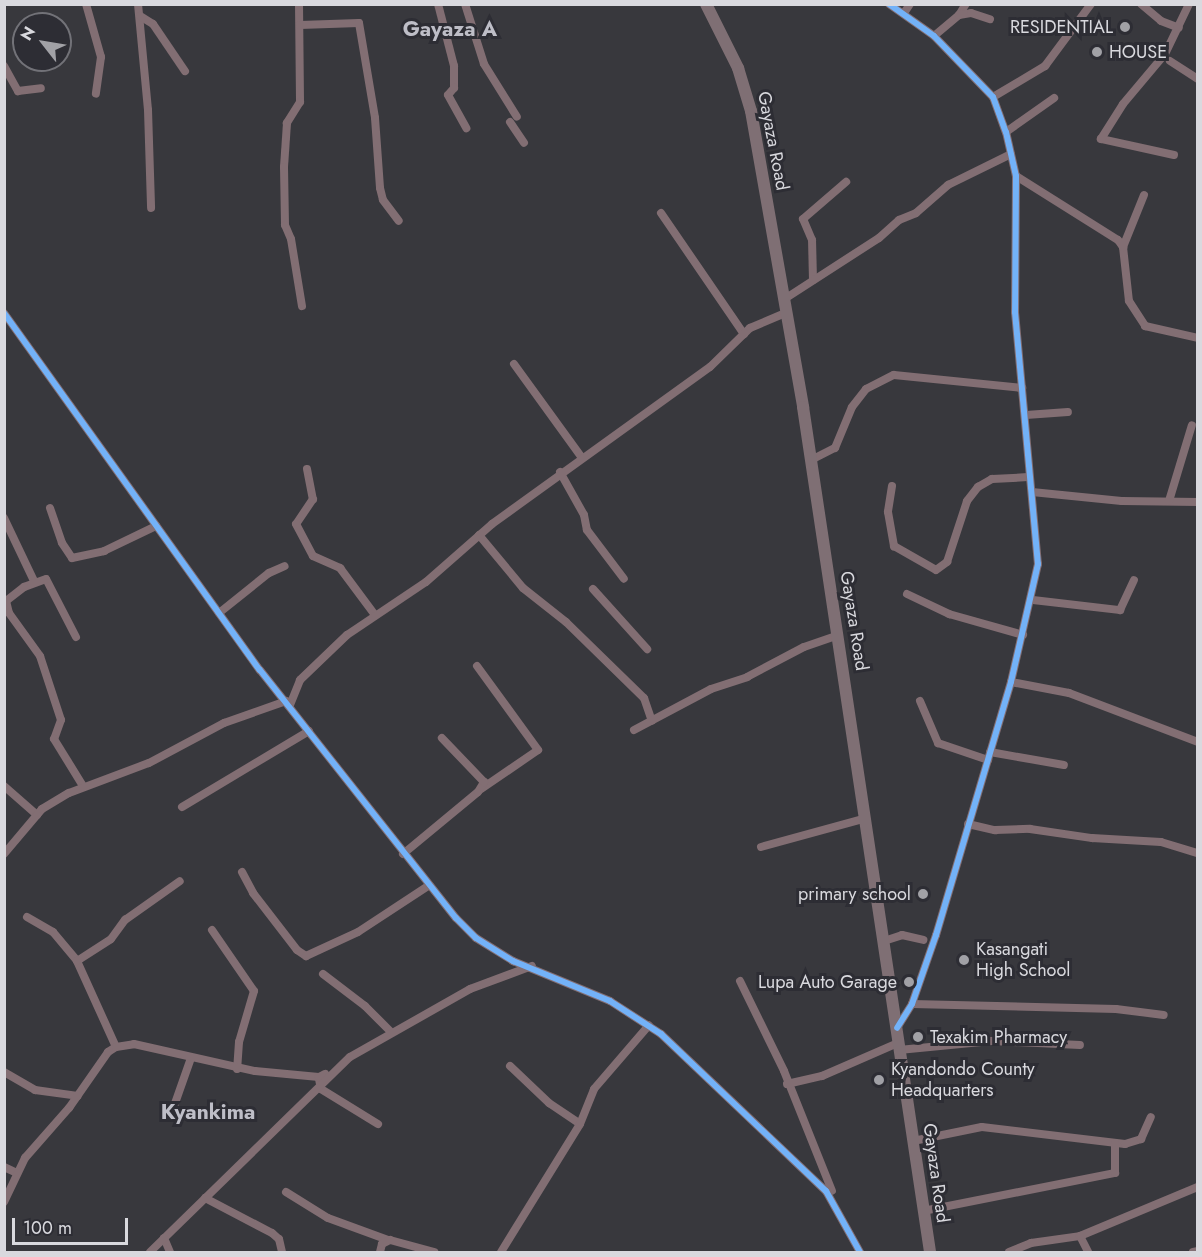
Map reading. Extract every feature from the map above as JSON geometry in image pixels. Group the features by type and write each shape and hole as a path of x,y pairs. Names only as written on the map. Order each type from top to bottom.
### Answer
{"main road":[{"name":"Gayaza Road","path":"706,4 738,68 751,111 811,460 930,1252"}],"street":[{"path":"86,4 101,57 96,94"},
{"path":"138,4 151,208"},
{"path":"299,4 300,102 287,123 284,167 285,225 291,239 302,306"},
{"path":"438,4 454,66 454,88 448,95 466,128"},
{"path":"465,4 484,64 524,143"},
{"path":"889,4 934,36 993,97 1006,132 1016,176 1015,312 1026,415 1028,477 1032,492 1038,564 1033,600 989,756 912,1004 897,1028"},
{"path":"904,13 910,4"},
{"path":"934,36 959,15 966,4"},
{"path":"993,97 1045,66 1091,4"},
{"path":"1141,4 1161,21 1179,28"},
{"path":"1174,155 1101,138 1123,104 1165,54 1189,4"},
{"path":"959,15 971,13 990,19"},
{"path":"140,16 153,24 185,70"},
{"path":"300,25 359,23 375,118 380,188 383,200 399,221"},
{"path":"1170,61 1197,79"},
{"path":"4,66 18,91 41,88"},
{"path":"1006,132 1054,98"},
{"path":"783,300 879,238 899,220 925,207 948,185 1011,154"},
{"path":"1016,176 1118,240 1123,247"},
{"path":"813,280 812,240 803,219 846,183"},
{"path":"1144,195 1123,247 1129,301 1135,315 1145,326 1160,332 1197,338"},
{"path":"661,213 744,334"},
{"path":"5,313 156,526 287,703 428,886 476,938 513,961 532,966 549,979 623,1007 649,1025 818,1182 839,1208"},
{"path":"4,854 37,815 83,786 150,763 224,723 287,703 310,668 375,615 426,582 479,535 560,472 710,367 744,334 786,313"},
{"path":"514,364 582,458"},
{"path":"811,460 835,448 852,407 866,388 894,375 1022,388"},
{"path":"1026,415 1068,412"},
{"path":"1169,501 1192,425"},
{"path":"307,469 313,499 296,524 313,556 340,568 375,615"},
{"path":"560,472 584,515 587,530 624,579"},
{"path":"892,486 888,512 894,546 943,568 967,501 978,487 992,479 1028,477"},
{"path":"1032,492 1122,501 1197,502"},
{"path":"50,508 62,543 72,558 104,550 156,526"},
{"path":"4,518 34,581"},
{"path":"479,535 523,588 566,622 644,698 652,721"},
{"path":"219,612 269,573 285,566"},
{"path":"76,637 50,582 44,579 34,581 10,596 6,606 40,656 61,720 54,739 83,786"},
{"path":"1033,600 1120,610 1134,580"},
{"path":"593,589 647,649"},
{"path":"907,594 949,614 1023,635"},
{"path":"634,730 711,689 747,677 804,647 838,636"},
{"path":"403,854 481,789 538,750 477,666"},
{"path":"1011,681 1078,696 1197,742"},
{"path":"920,700 938,744 989,756 1064,765"},
{"path":"182,807 309,731"},
{"path":"442,738 484,782 481,789"},
{"path":"4,786 37,815"},
{"path":"761,847 866,818"},
{"path":"968,824 996,830 1030,829 1092,838 1161,842 1197,853"},
{"path":"242,872 253,893 297,950 306,956 358,932 428,886"},
{"path":"77,961 111,939 125,920 180,881"},
{"path":"27,917 53,932 77,961 116,1047"},
{"path":"212,930 254,991 239,1042 237,1069"},
{"path":"884,941 902,935 923,940"},
{"path":"150,1252 319,1080 390,1031 484,982 532,966"},
{"path":"323,974 365,1006 390,1031"},
{"path":"740,981 860,1252"},
{"path":"912,1004 1116,1009 1164,1015"},
{"path":"501,1252 580,1124 594,1089 649,1025"},
{"path":"787,1084 822,1076 898,1047 992,1041 1080,1045"},
{"path":"4,1202 17,1173 78,1096 108,1052 116,1047 134,1044 237,1069 319,1080"},
{"path":"173,1109 191,1058"},
{"path":"510,1066 580,1124"},
{"path":"4,1072 35,1090 78,1096"},
{"path":"319,1080 321,1089 378,1124"},
{"path":"913,1141 982,1127 1114,1143 1141,1139 1151,1117"},
{"path":"923,1211 1115,1173 1114,1143"},
{"path":"4,1167 17,1173"},
{"path":"1009,1252 1031,1243 1080,1236 1197,1187"},
{"path":"286,1192 328,1218 387,1240 434,1252"},
{"path":"205,1198 272,1233 279,1239 282,1252"},
{"path":"1080,1236 1088,1252"},
{"path":"164,1238 170,1252"},
{"path":"380,1252 387,1240"},
{"path":"1193,1252 1197,1251"}],"cycle path":[{"path":"889,4 934,36 993,97 1006,132 1016,176 1015,312 1038,564 1011,682 936,935 912,1004 897,1028"},
{"path":"4,313 260,670 456,918 476,938 513,961 610,1001 661,1034 826,1191 860,1252"}],"place":[{"name":"RESIDENTIAL","path":"1125,27"},
{"name":"HOUSE","path":"1097,52"},
{"name":"primary school","path":"923,894"},
{"name":"Kasangati High School","path":"964,960"},
{"name":"Lupa Auto Garage","path":"909,982"},
{"name":"Texakim Pharmacy","path":"918,1037"},
{"name":"Kyandondo County Headquarters","path":"879,1080"}],"district":[{"name":"Gayaza A","path":"450,29"},
{"name":"Kyankima","path":"208,1112"}]}
